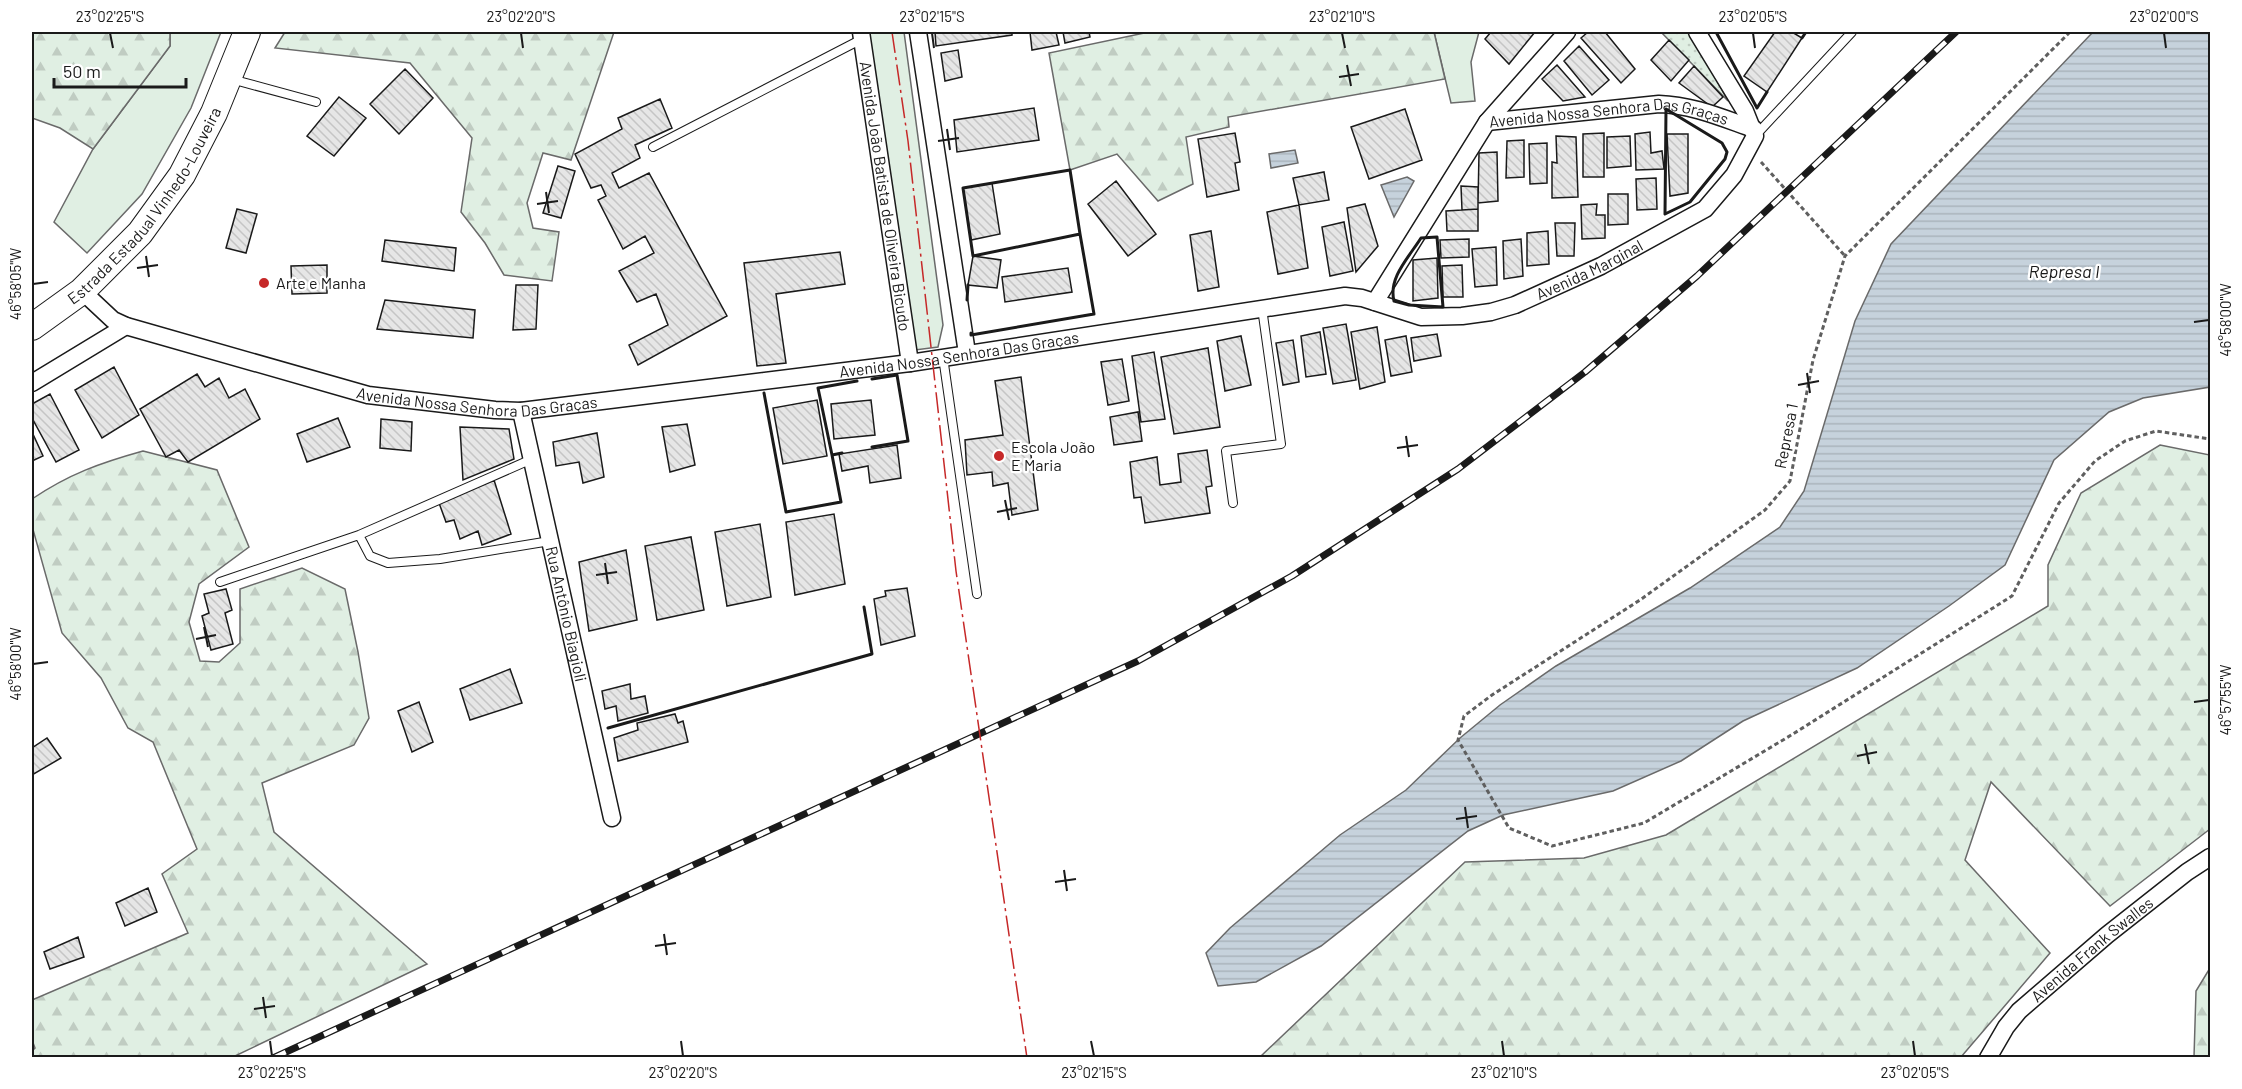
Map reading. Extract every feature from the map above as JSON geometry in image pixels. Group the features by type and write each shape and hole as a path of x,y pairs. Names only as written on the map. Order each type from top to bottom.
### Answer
{"main road":[{"name":"Estrada Estadual Vinhedo-Louveira","path":"32,327 82,291 140,233 182,175 214,113 247,32"}],"street":[{"path":"918,32 968,353"},
{"path":"1487,122 1567,32"},
{"path":"1697,32 1745,111 1753,138"},
{"name":"Avenida João Batista de Oliveira Bicudo","path":"862,35 910,363"},
{"name":"Avenida Nossa Senhora Das Graças","path":"82,291 113,320 126,326 368,395 521,411 910,363 1346,296 1376,302 1487,122 1659,104 1680,104 1695,108 1753,138"},
{"name":"Avenida Marginal","path":"1376,302 1421,317 1462,316 1491,312 1515,305 1601,266 1705,209 1734,175 1753,138"},
{"path":"33,380 126,326"},
{"name":"Rua Antônio Biagioli","path":"521,411 612,818"},
{"name":"Avenida Frank Swalles","path":"1988,1058 2006,1027 2019,1011 2107,934 2187,872 2211,857"}],"lane":[{"path":"1753,138 1852,32"},
{"path":"653,147 862,35"},
{"path":"228,78 316,102"},
{"path":"1233,503 1226,451 1281,444 1262,308"},
{"path":"944,356 977,594"},
{"path":"220,582 359,536 531,459"},
{"path":"359,536 370,556 388,563 440,559 550,541"}],"path":[{"name":"Represa 1","path":"2070,32 1845,256 1813,360 1790,481 1765,510 1640,600 1492,695 1464,716 1458,740 1509,828 1552,846 1644,823 1793,734 2012,597 2059,503 2095,461 2125,441 2156,431 2211,439"},
{"path":"1753,138 1845,256"}],"green space":[{"path":"32,32 170,32 170,46 93,149 60,128 32,118"},
{"path":"170,32 221,32 191,108 142,194 87,253 54,222 93,149 170,46"},
{"path":"285,32 614,32 571,160 543,153 527,203 533,228 559,232 552,281 504,275 485,243 461,212 472,138 410,63 275,48"},
{"path":"868,32 904,32 943,325 938,347 915,350"},
{"path":"1149,32 1434,32 1445,79 1228,117 1229,127 1186,137 1193,184 1158,201 1117,154 1070,170 1049,53"},
{"path":"1434,32 1479,32 1471,62 1475,101 1451,103"},
{"path":"1661,32 1690,32 1728,101"},
{"path":"2160,445 2210,455 2210,829 2110,906 1991,782 1965,860 2050,953 1961,1057 1260,1057 1465,862 1584,858 1666,835 2048,606 2048,565 2081,493"},
{"path":"143,451 217,470 249,547 199,584 189,622 200,661 219,662 240,643 240,589 302,568 345,589 369,718 354,745 262,783 274,832 427,964 233,1057 32,1057 32,1051 35,1048 32,1040 32,1000 188,933 162,874 197,849 153,742 128,728 101,678 62,633 32,526 32,499 85,470"},
{"path":"2210,968 2210,1057 2194,1057 2196,991"}],"water":[{"name":"Represa I","path":"2093,32 2210,32 2210,387 2143,398 2109,412 2054,460 2005,565 1857,668 1743,721 1681,761 1613,791 1503,815 1468,831 1321,946 1256,982 1218,986 1206,953 1230,928 1340,835 1406,790 1460,738 1500,705 1556,666 1690,588 1780,527 1804,491 1855,321 1891,244"},
{"path":"1295,150 1298,163 1271,168 1269,154"},
{"path":"1407,177 1414,181 1394,217 1381,185"}],"building":[{"path":"935,32 1012,32 1012,35 936,46"},
{"path":"1030,32 1056,32 1059,45 1032,50"},
{"path":"1063,32 1089,32 1090,37 1065,43"},
{"path":"1491,32 1535,32 1509,64 1485,39"},
{"path":"1588,32 1605,32 1635,69 1621,83 1581,38"},
{"path":"1775,32 1792,32 1802,38 1767,92 1744,76"},
{"path":"1669,40 1689,60 1671,81 1651,60"},
{"path":"1579,46 1609,80 1592,95 1564,61"},
{"path":"958,50 962,77 945,81 941,53"},
{"path":"1557,65 1585,97 1563,101 1542,79"},
{"path":"1694,66 1723,97 1712,107 1679,83"},
{"path":"405,69 433,98 399,134 370,104"},
{"path":"339,97 366,118 334,156 307,136"},
{"path":"660,99 672,128 635,145 640,158 612,173 619,188 649,173 727,316 638,365 629,345 668,325 656,294 637,302 619,271 654,253 645,236 623,249 598,200 606,196 601,185 591,188 575,154 622,129 618,118"},
{"path":"1034,108 1039,140 957,152 954,120"},
{"path":"1405,109 1422,160 1369,179 1351,127"},
{"path":"1650,132 1651,153 1662,151 1664,169 1636,170 1635,134"},
{"path":"1235,133 1240,162 1235,163 1239,190 1207,197 1198,139"},
{"path":"1604,133 1604,177 1583,177 1583,134"},
{"path":"1667,134 1688,134 1688,193 1670,196"},
{"path":"1556,136 1576,137 1578,197 1552,198 1552,162 1557,163"},
{"path":"1630,136 1631,166 1607,168 1607,137"},
{"path":"1524,140 1524,177 1506,178 1507,141"},
{"path":"1547,143 1547,183 1530,184 1529,144"},
{"path":"1497,152 1498,201 1478,203 1479,153"},
{"path":"558,166 575,171 561,218 543,213"},
{"path":"1324,172 1329,200 1299,205 1293,178"},
{"path":"1656,178 1657,209 1637,210 1636,179"},
{"path":"1116,181 1156,234 1128,256 1088,204"},
{"path":"992,183 1000,234 971,240 963,188"},
{"path":"1461,186 1478,187 1478,209 1462,210"},
{"path":"1608,194 1628,194 1628,224 1608,225"},
{"path":"1365,204 1378,246 1356,272 1347,208"},
{"path":"1597,204 1596,215 1605,215 1605,238 1582,239 1581,205"},
{"path":"1299,205 1308,268 1278,274 1267,212"},
{"path":"237,209 257,214 246,253 226,248"},
{"path":"1478,209 1478,231 1447,231 1446,211"},
{"path":"1344,222 1353,271 1330,276 1322,227"},
{"path":"1555,223 1575,223 1574,256 1557,256"},
{"path":"1211,231 1219,287 1198,291 1190,235"},
{"path":"1548,231 1549,264 1527,266 1527,233"},
{"path":"1469,239 1469,257 1441,258 1440,240"},
{"path":"1521,239 1523,276 1504,279 1503,241"},
{"path":"385,240 456,248 454,271 382,261"},
{"path":"1496,247 1497,285 1475,287 1472,249"},
{"path":"840,252 845,284 776,294 786,363 757,366 744,263"},
{"path":"973,256 1001,260 997,288 968,285"},
{"path":"1437,258 1438,298 1413,301 1413,260"},
{"path":"327,265 327,293 292,294 291,266"},
{"path":"1462,265 1463,297 1443,297 1442,266"},
{"path":"1068,268 1072,292 1005,302 1002,277"},
{"path":"516,285 538,285 536,329 513,330"},
{"path":"385,300 475,310 473,338 377,329"},
{"path":"1346,324 1356,380 1333,384 1323,328"},
{"path":"1377,327 1385,382 1360,389 1351,332"},
{"path":"1320,332 1326,374 1306,377 1301,336"},
{"path":"1437,334 1441,356 1414,361 1411,338"},
{"path":"1241,336 1251,385 1225,391 1217,341"},
{"path":"1406,336 1412,372 1391,376 1385,340"},
{"path":"1293,340 1299,382 1283,385 1276,343"},
{"path":"1208,348 1220,427 1174,434 1161,357"},
{"path":"1154,352 1165,419 1141,422 1132,356"},
{"path":"1122,359 1129,401 1108,405 1101,362"},
{"path":"114,367 139,415 102,438 75,390"},
{"path":"197,374 205,387 219,378 229,398 245,389 260,419 188,462 179,450 166,457 140,409"},
{"name":"Escola João E Maria","path":"1021,377 1038,510 1012,515 1008,483 993,486 992,472 967,475 965,440 1003,435 995,381"},
{"path":"50,394 79,450 56,462 32,418 32,404"},
{"path":"817,400 827,456 783,464 773,408"},
{"path":"871,400 875,435 834,439 831,404"},
{"path":"1138,412 1142,441 1114,445 1110,417"},
{"path":"338,418 350,447 307,462 297,434"},
{"path":"381,419 412,422 411,451 380,448"},
{"path":"687,424 695,465 670,472 662,427"},
{"path":"460,427 509,429 514,459 463,480"},
{"path":"32,432 43,456 32,461"},
{"path":"597,433 604,477 583,483 579,462 556,466 553,442"},
{"path":"897,445 901,478 870,483 868,466 842,471 839,454"},
{"path":"1207,450 1212,486 1206,487 1210,513 1145,523 1141,497 1134,498 1130,462 1157,457 1160,485 1181,482 1178,454"},
{"path":"494,480 511,534 482,545 478,531 460,539 454,520 446,522 439,503"},
{"path":"834,514 845,584 795,595 786,522"},
{"path":"760,524 771,597 727,606 715,532"},
{"path":"691,537 704,610 657,620 645,546"},
{"path":"626,550 637,620 589,631 579,562"},
{"path":"907,588 915,636 881,645 874,599 886,596 885,591"},
{"path":"226,589 232,610 225,613 233,644 211,650 202,616 209,613 204,594"},
{"path":"510,669 522,703 470,720 460,689"},
{"path":"630,684 631,699 645,696 648,713 618,721 616,706 605,709 602,691"},
{"path":"419,702 433,742 412,752 398,711"},
{"path":"675,714 678,723 683,721 688,742 618,761 614,738 638,730 637,723"},
{"path":"47,738 61,758 32,775 32,748"},
{"path":"148,888 157,912 125,926 116,903"},
{"path":"78,937 84,957 50,969 44,952"}],"railway":[{"path":"273,1058 1138,661 1292,576 1458,469 1585,372 1697,276 1956,32"}],"wall":[{"path":"1716,32 1757,108 1767,92"},
{"path":"1802,38 1806,32"},
{"path":"1666,109 1722,143 1727,152 1725,159 1690,202 1665,214 1666,109"},
{"path":"1070,170 1080,234 973,256 963,188 1070,170"},
{"path":"971,333 971,335 1094,314 1080,234"},
{"path":"1437,237 1443,307 1409,305 1394,301 1394,284 1406,260 1421,238 1437,237"},
{"path":"967,300 968,285"},
{"path":"872,379 897,375 908,441 872,447"},
{"path":"842,453 832,455 818,388 857,381"},
{"path":"764,393 786,512 841,502 832,455"},
{"path":"608,728 872,654 864,607"}],"power":[{"path":"892,32 908,141 956,571 1027,1058"}],"place":[{"name":"Arte e Manha","path":"264,283"},
{"name":"Escola João E Maria","path":"999,456"}]}
